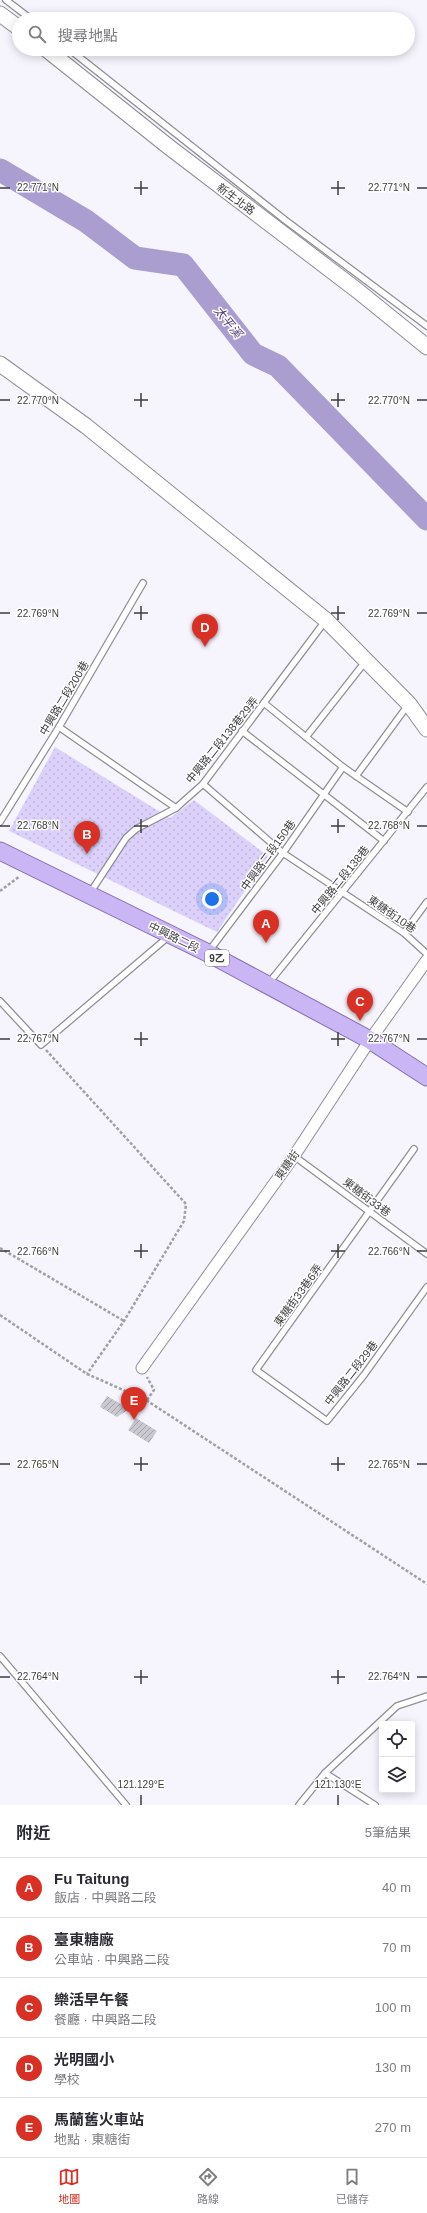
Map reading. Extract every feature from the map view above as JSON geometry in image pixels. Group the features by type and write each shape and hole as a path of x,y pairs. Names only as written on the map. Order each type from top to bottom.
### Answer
{"main road":[{"name":"中興路二段","path":"0,851 90,894 169,936 208,953 370,1040 427,1077"}],"street":[{"path":"0,14 12,23"},
{"name":"新生北路","path":"55,56 169,147 427,347"},
{"path":"0,364 86,426 326,620 367,660 408,704 427,730"},
{"name":"東糖街","path":"142,1368 294,1156 370,1040 427,960"}],"lane":[{"path":"6,0 21,12"},
{"path":"78,56 285,220 427,326"},
{"name":"中興路二段200巷","path":"0,822 59,727 143,583"},
{"name":"中興路二段138巷29弄","path":"90,894 126,838 136,829 176,808 203,784 326,620"},
{"path":"306,737 367,660"},
{"path":"264,703 343,767 408,812"},
{"path":"356,776 408,704"},
{"path":"59,727 176,808"},
{"path":"242,731 384,841"},
{"name":"中興路二段150巷","path":"208,953 283,853 343,767"},
{"name":"東糖街10巷","path":"203,784 283,853 404,933 427,954"},
{"name":"中興路二段138巷","path":"267,986 427,787"},
{"path":"404,933 427,902"},
{"path":"0,1001 41,1046 169,936"},
{"name":"東糖街33巷6弄","path":"256,1370 414,1149"},
{"name":"東糖街33巷","path":"294,1156 371,1211 427,1254"},
{"name":"中興路二段29巷","path":"256,1370 327,1421 364,1375 427,1287"},
{"path":"0,1656 126,1805"},
{"path":"299,1805 325,1773 398,1706 427,1696"},
{"path":"325,1773 375,1805"}],"path":[{"path":"0,892 32,867"},
{"path":"41,1046 186,1204 184,1221 124,1321 87,1374"},
{"path":"0,1248 124,1321"},
{"path":"0,1315 87,1374 146,1400 427,1584"},
{"path":"142,1368 154,1390 146,1400"}],"shaded area":[{"path":"55,747 170,818 194,800 268,856 217,932 9,831"}],"building":[{"path":"107,1396 129,1409 117,1417 100,1407"},
{"path":"136,1418 157,1431 149,1443 128,1430"}],"waterway":[{"name":"太平溪","path":"0,170 86,221 135,258 183,265 253,354 278,366 427,519"}],"place":[{"name":"光明國小","path":"205,647"},
{"name":"臺東糖廠","path":"87,854"},
{"name":"Fu Taitung","path":"266,943"},
{"name":"樂活早午餐","path":"360,1021"},
{"name":"馬蘭舊火車站","path":"134,1420"}]}
